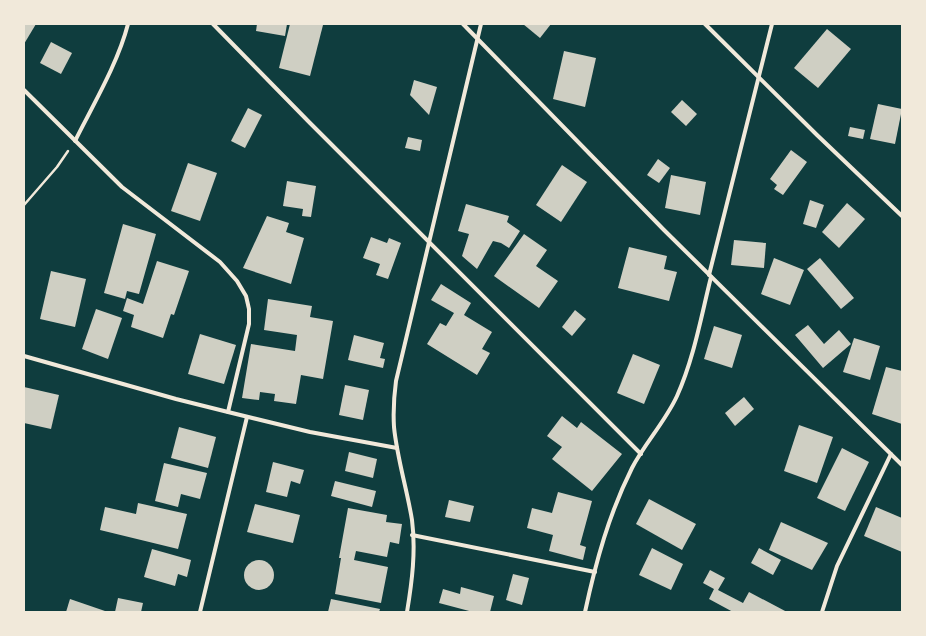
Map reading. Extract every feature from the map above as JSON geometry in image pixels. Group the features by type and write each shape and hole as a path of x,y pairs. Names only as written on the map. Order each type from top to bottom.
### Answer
{"street":[{"path":"75,141 103,85 125,35 128,24"},
{"path":"213,24 641,454"},
{"path":"463,24 710,276 902,465"},
{"path":"407,612 414,553 412,522 394,428 393,406 396,381 481,24"},
{"path":"706,24 902,216"},
{"path":"586,612 595,572 610,519 620,493 641,454 668,413 680,389 689,364 772,24"},
{"path":"24,90 122,187 220,262 237,281 246,296 249,309 249,324 228,412"},
{"path":"24,356 176,399 228,412 310,432 398,448"},
{"path":"200,612 246,416"},
{"path":"822,612 837,566 891,454"},
{"path":"412,535 595,572"}],"path":[{"path":"24,204 57,167 75,141"}],"building":[{"path":"24,24 36,24 24,44"},
{"path":"257,24 287,24 285,36 256,31"},
{"path":"290,24 323,25 310,76 279,68"},
{"path":"523,24 551,24 540,38"},
{"path":"827,29 851,49 818,88 794,68"},
{"path":"51,42 72,53 61,74 40,63"},
{"path":"564,51 596,58 585,107 553,99"},
{"path":"414,80 437,87 429,115 410,95"},
{"path":"682,100 697,114 686,126 671,112"},
{"path":"878,104 902,109 895,144 870,139"},
{"path":"248,108 262,115 245,148 231,141"},
{"path":"850,127 865,130 863,139 848,136"},
{"path":"408,137 422,140 420,151 405,148"},
{"path":"791,150 807,162 783,195 774,189 777,185 770,179"},
{"path":"658,159 670,168 659,183 647,175"},
{"path":"188,163 217,173 200,221 171,211"},
{"path":"562,165 587,182 561,222 536,205"},
{"path":"671,175 706,182 700,215 665,208"},
{"path":"287,181 316,186 311,217 302,216 303,209 283,206"},
{"path":"810,200 824,205 816,228 803,224"},
{"path":"847,203 865,219 839,248 822,232"},
{"path":"466,204 509,216 507,222 520,231 509,248 501,243 493,241 477,269 462,256 469,234 458,231"},
{"path":"267,216 289,223 286,232 304,238 291,284 243,268"},
{"path":"123,224 156,234 139,294 127,291 125,299 104,293"},
{"path":"524,234 547,250 536,266 558,281 539,308 494,276"},
{"path":"371,237 387,243 389,238 401,243 388,279 376,275 380,264 363,258"},
{"path":"734,240 766,243 764,268 731,265"},
{"path":"629,247 667,256 664,269 677,272 669,301 618,288"},
{"path":"774,258 804,270 790,305 761,294"},
{"path":"820,258 854,298 841,309 807,269"},
{"path":"157,261 189,271 174,315 171,314 163,338 131,327 134,315 123,311 127,298 143,304"},
{"path":"51,271 86,279 75,327 40,319"},
{"path":"441,284 471,303 464,315 492,332 482,349 490,353 477,375 427,344 440,323 446,326 454,313 431,300"},
{"path":"268,299 312,306 310,317 333,321 323,379 301,375 296,404 274,401 275,394 260,392 259,400 242,398 251,344 295,351 297,335 264,330"},
{"path":"96,309 122,318 108,359 82,349"},
{"path":"575,310 586,319 572,336 562,327"},
{"path":"808,325 824,344 839,330 851,344 823,368 795,335"},
{"path":"714,326 742,335 732,368 704,359"},
{"path":"200,334 236,345 224,384 188,374"},
{"path":"354,335 384,343 380,358 385,359 383,368 348,360"},
{"path":"854,338 880,346 870,380 843,372"},
{"path":"633,354 660,365 644,404 617,393"},
{"path":"886,367 902,371 902,424 872,414"},
{"path":"345,385 369,390 363,420 339,415"},
{"path":"24,387 59,395 51,429 24,423"},
{"path":"744,397 754,409 735,426 725,413"},
{"path":"562,416 577,428 581,422 622,454 592,491 552,459 562,447 547,436"},
{"path":"799,425 833,437 817,483 784,471"},
{"path":"179,427 216,437 208,468 171,458"},
{"path":"842,448 869,462 845,511 817,498"},
{"path":"349,452 377,459 373,478 345,471"},
{"path":"273,462 304,470 300,484 291,481 287,497 266,492"},
{"path":"164,463 207,473 200,499 181,494 178,507 155,501"},
{"path":"335,481 376,491 372,507 331,496"},
{"path":"558,492 592,501 580,545 586,547 583,560 549,551 553,535 527,528 532,508 552,513"},
{"path":"649,499 696,524 682,550 636,524"},
{"path":"449,500 474,506 470,522 445,517"},
{"path":"138,503 187,514 178,549 100,530 105,507 136,514"},
{"path":"255,504 300,515 293,543 247,532"},
{"path":"876,507 902,518 902,552 864,536"},
{"path":"348,508 387,515 386,522 402,524 399,544 390,542 387,557 356,551 354,560 388,567 381,603 335,594 341,558 339,558"},
{"path":"781,522 828,543 812,570 769,550"},
{"path":"652,548 683,564 671,590 639,575"},
{"path":"759,548 781,560 773,575 751,563"},
{"path":"152,549 191,560 187,577 178,574 175,586 144,577"},
{"path":"259,560 270,564 274,575 270,586 259,590 248,586 244,575 248,564"},
{"path":"710,570 725,578 718,590 743,603 749,592 787,612 733,612 709,599 714,589 703,583"},
{"path":"513,574 529,578 522,605 506,600"},
{"path":"461,587 494,596 490,612 473,612 439,603 443,589 460,594"},
{"path":"118,598 143,603 141,612 115,612"},
{"path":"70,599 105,611 105,612 66,612"},
{"path":"331,599 380,609 379,612 328,612"}]}
